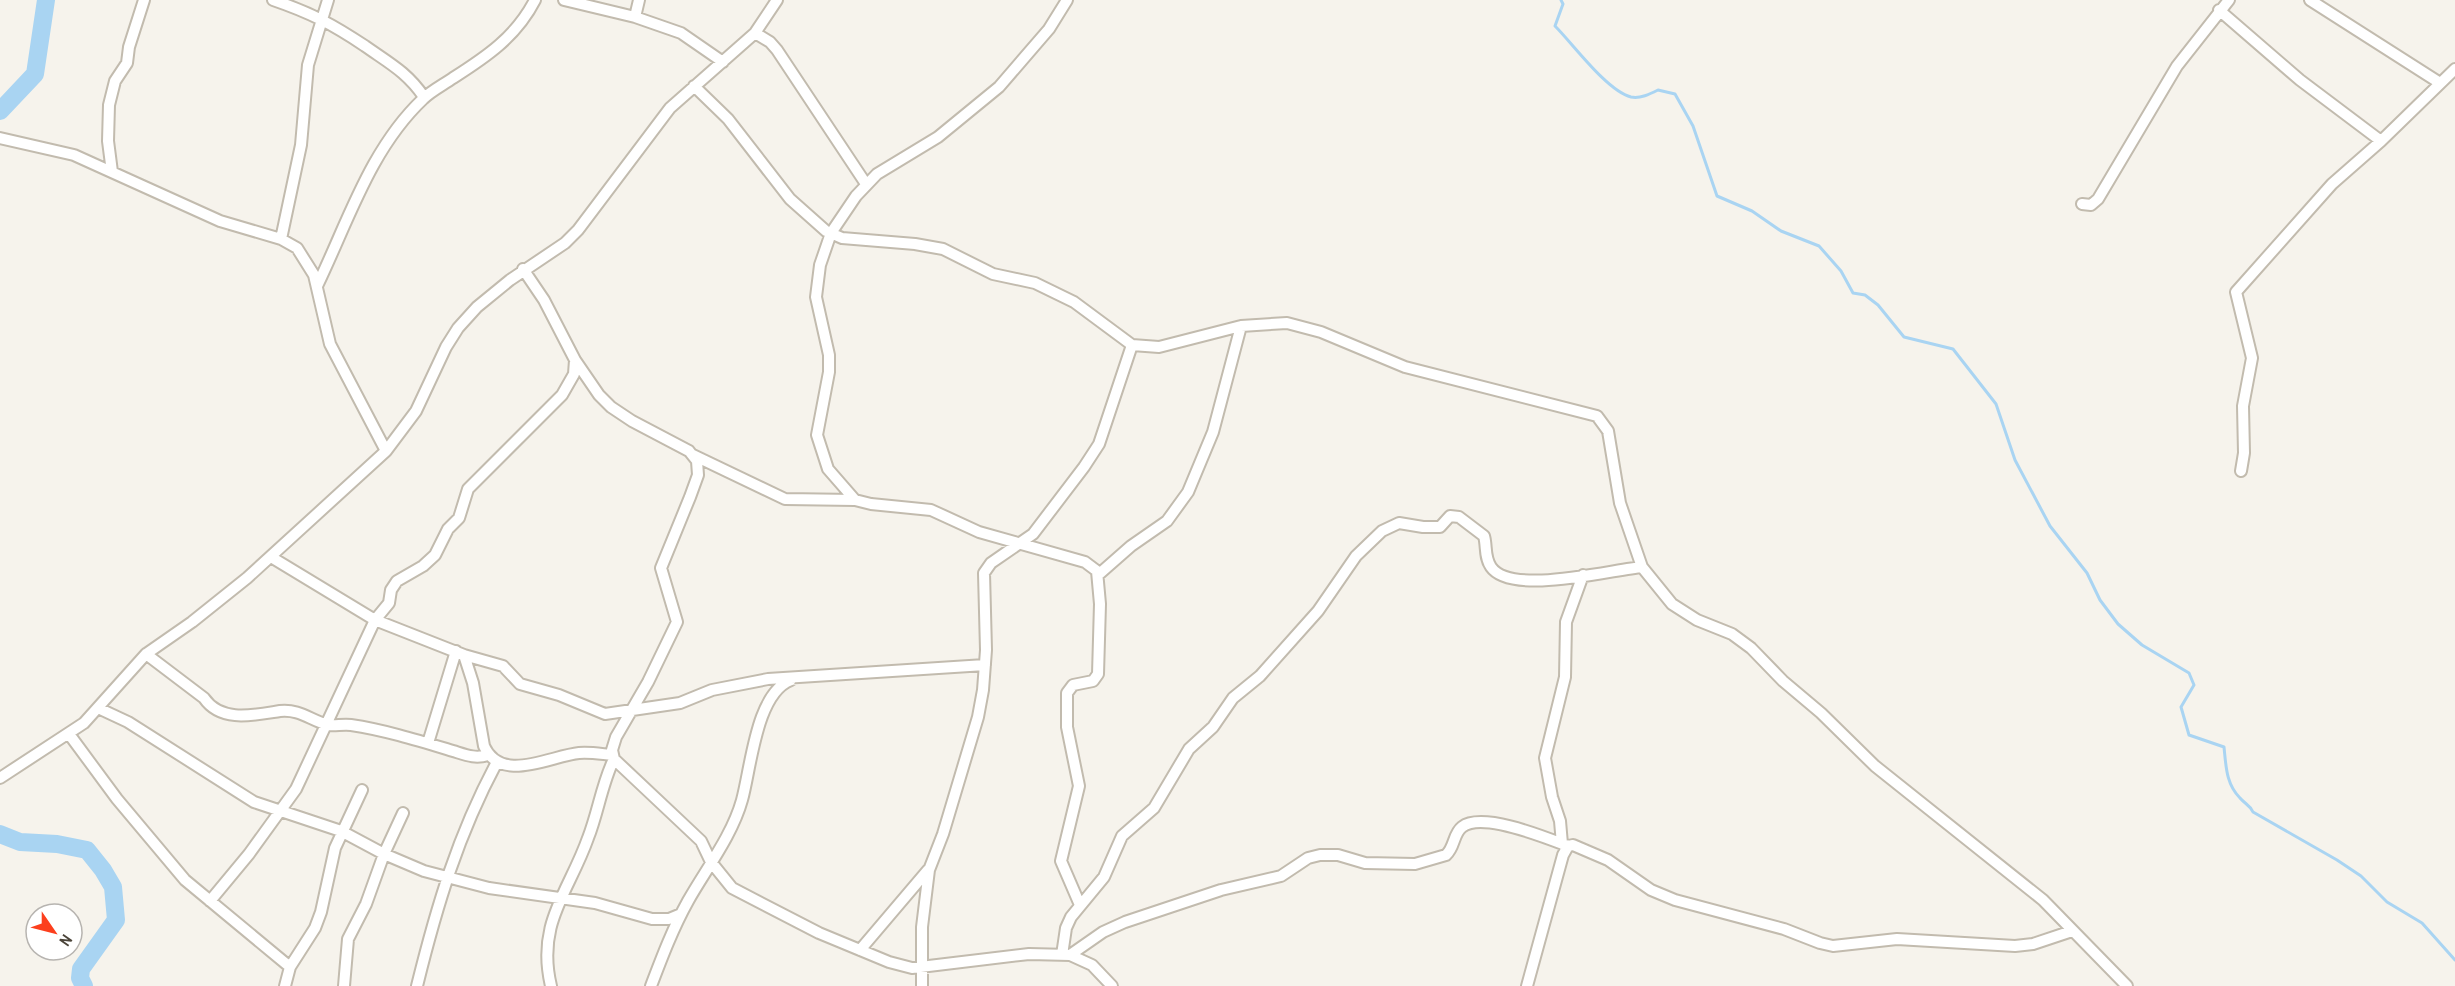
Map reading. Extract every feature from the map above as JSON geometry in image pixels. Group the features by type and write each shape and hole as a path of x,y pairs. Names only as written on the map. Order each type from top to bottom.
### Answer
{"street":[{"path":"112,172 108,141 109,105 115,81 127,63 129,47 144,0"},
{"path":"273,0 322,18 412,78 424,98"},
{"path":"281,238 301,145 308,65 328,0"},
{"path":"317,286 379,151 424,98 491,54 513,34 535,0"},
{"path":"564,0 635,17 681,33 723,62"},
{"path":"635,17 639,0"},
{"path":"0,778 69,734 98,708 146,654 192,622 271,557 386,451 407,426 446,347 458,328 477,307 523,269 553,252 578,230 670,108 755,33 777,0"},
{"path":"855,500 828,469 818,435 830,372 830,355 816,297 820,265 831,233 866,184 893,163 938,137 999,87 1049,29 1067,0"},
{"path":"2082,204 2091,205 2098,199 2177,66 2229,0"},
{"path":"2310,0 2440,83"},
{"path":"2219,10 2300,80 2381,141"},
{"path":"755,33 770,42 777,50 866,184"},
{"path":"2241,471 2245,439 2242,406 2252,358 2236,292 2332,184 2381,141 2455,69"},
{"path":"694,86 728,119 790,199 816,224 831,233 842,238 915,244 943,249 1003,278 1035,282 1074,302 1132,345 1159,347 1241,326 1287,323 1306,327 1405,367 1597,416 1608,431 1620,503 1642,567 1672,604 1697,620 1732,634 1751,648 1783,681 1821,713 1875,766 2043,900 2127,986"},
{"path":"0,138 74,155 220,221 281,238 297,248 304,256 317,286 330,344 386,451"},
{"path":"523,269 544,300 575,360 599,395 611,407 693,455 785,499 855,500 871,504 931,510 979,532 1086,562 1093,566 1098,574 1098,674 1093,681 1073,685 1066,693 1068,741 1079,786 1061,861 1063,871 1080,905"},
{"path":"1098,574 1131,546 1167,521 1188,492 1213,432 1241,326"},
{"path":"922,986 920,968 929,870 943,834 978,717 985,665 984,573 991,563 1033,534 1099,444 1132,345"},
{"path":"210,901 282,811 296,789 328,725 375,620 389,603 391,590 397,581 423,566 435,555 448,529 459,518 468,489 562,395 574,374 575,360"},
{"path":"551,986 549,935 559,899 586,845 613,757 616,737 648,682 677,622 661,567 698,475 697,460 693,455"},
{"path":"1066,955 1066,928 1080,905 1104,877 1122,836 1145,817 1161,799 1189,749 1213,727 1233,698 1260,676 1318,611 1356,556 1382,531 1405,522 1423,527 1440,526 1450,516 1459,517 1484,536 1490,565 1506,578 1529,581 1642,567"},
{"path":"271,557 375,620 460,653 503,666 520,684 605,714 680,703 729,685 768,678 985,665"},
{"path":"1527,986 1565,845 1545,758 1565,677 1566,622 1582,575"},
{"path":"428,743 460,653"},
{"path":"417,986 445,877 493,758 460,653"},
{"path":"146,654 218,711 242,715 302,712 328,725 350,725 428,743 474,758 493,758 516,766 577,753 613,757 701,841 711,862 732,888 819,933 904,967 920,968 1029,954 1066,955 1092,965 1112,986"},
{"path":"651,986 681,914 740,806 752,753 768,703 780,686 795,678"},
{"path":"98,708 128,722 254,802 304,821 341,831 384,854 445,877 515,894 595,903 652,918 669,919 681,914"},
{"path":"69,734 153,844 185,880 290,966"},
{"path":"285,986 290,966 315,928 341,831 362,790"},
{"path":"344,986 348,939 366,904 384,854 403,813"},
{"path":"1066,955 1103,932 1125,922 1221,890 1281,876 1308,858 1338,855 1365,863 1420,863 1446,855 1463,826 1474,822 1518,829 1565,845 1585,848 1651,890 1675,900 1773,926 1833,946 1897,939 2015,946 2033,944 2072,931"},
{"path":"860,950 929,870"}],"waterway":[{"path":"0,111 35,74 46,0"},
{"path":"1561,0 1563,4 1555,26 1601,77 1631,97 1645,96 1658,90 1675,94 1693,126 1717,196 1752,211 1781,231 1819,246 1841,271 1853,293 1865,295 1878,305 1904,337 1953,349 1996,404 2015,460 2050,526 2087,573 2100,600 2118,624 2142,645 2189,673 2194,685 2181,707 2189,735 2224,747 2228,774 2235,793 2253,812 2361,876 2387,902 2422,923 2455,960"},
{"path":"0,834 20,842 57,844 87,850 113,887 116,920 81,969 80,978 84,986"}]}
